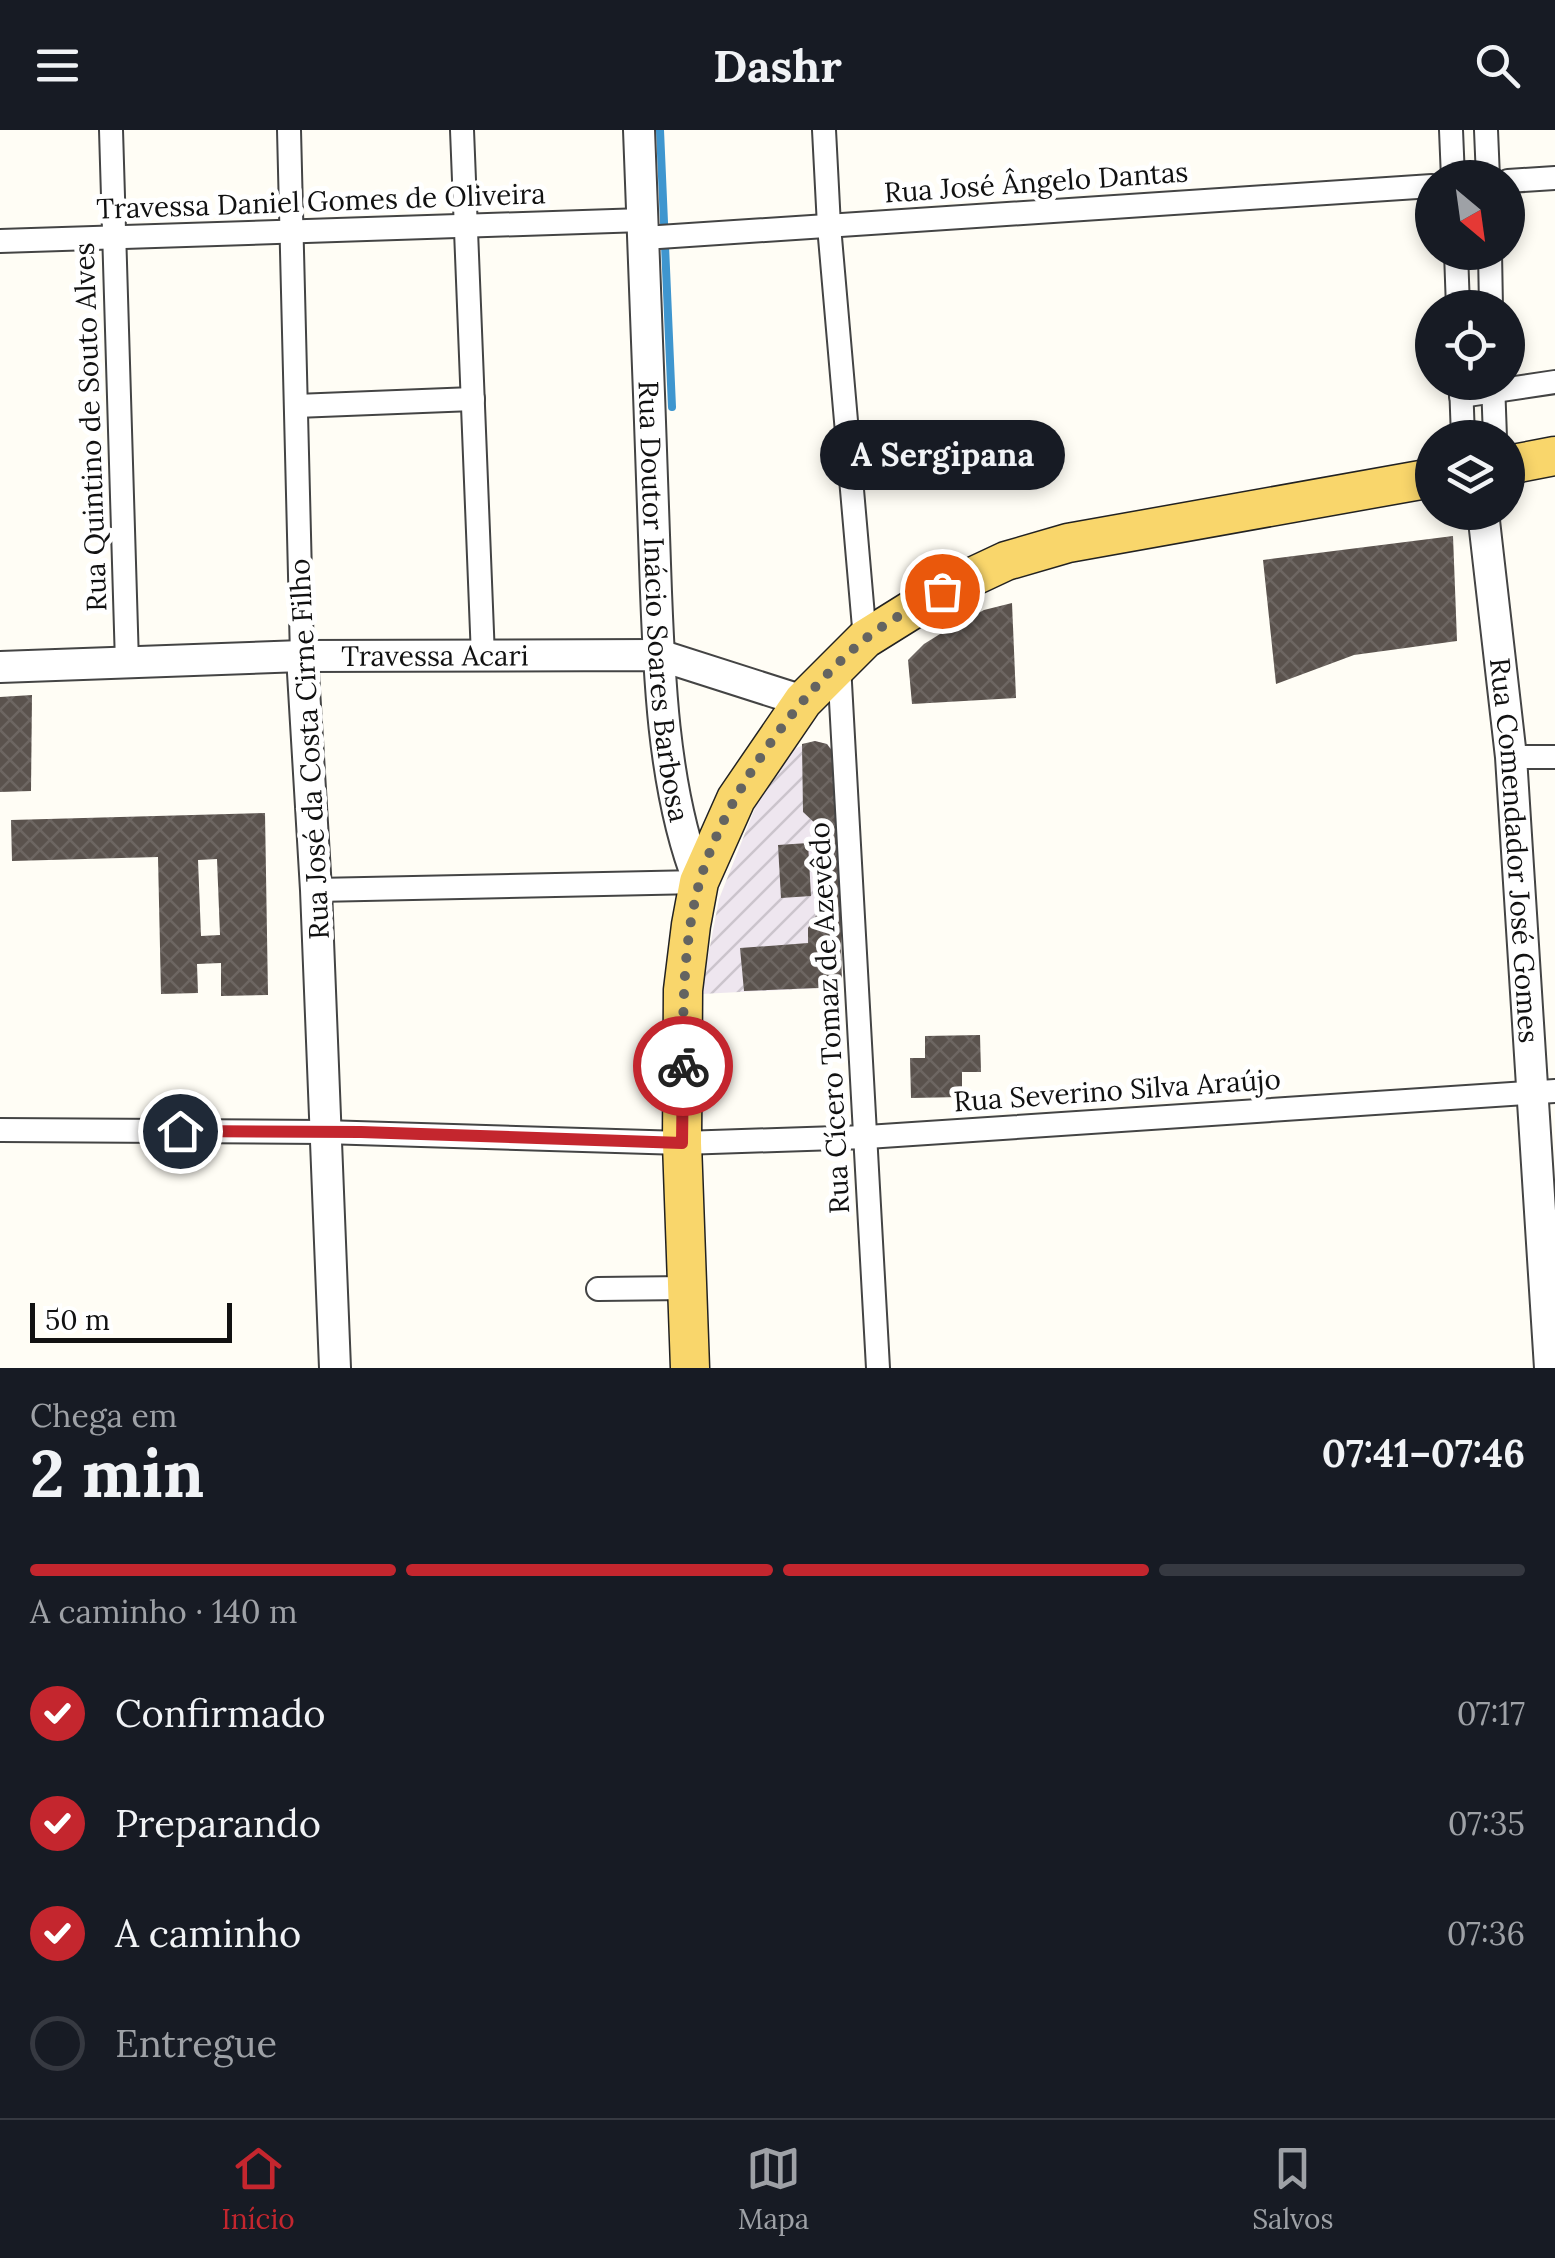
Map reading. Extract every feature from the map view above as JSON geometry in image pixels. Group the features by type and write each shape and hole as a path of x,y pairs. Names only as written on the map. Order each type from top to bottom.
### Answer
{"main road":[{"path":"1525,462 1555,456"},
{"path":"699,882 736,799 804,701 852,652 942,591 1006,561 1068,543 1415,481"},
{"name":"Rua Doutor Inácio Soares Barbosa","path":"690,1368 682,1143 684,990 699,882"}],"street":[{"name":"Rua Quintino de Souto Alves","path":"111,130 127,662"},
{"name":"Rua José da Costa Cirne Filho","path":"289,130 302,656 316,890 335,1368"},
{"path":"462,130 483,658"},
{"name":"Rua Doutor Inácio Soares Barbosa","path":"639,130 659,654 677,810 699,882"},
{"name":"Rua Cícero Tomaz de Azevêdo","path":"824,130 852,652 878,1368"},
{"path":"1450,130 1452,160"},
{"path":"1486,130 1487,160"},
{"path":"1525,180 1555,178"},
{"name":"Rua José Ângelo Dantas","path":"644,229 829,226 1415,187"},
{"name":"Travessa Daniel Gomes de Oliveira","path":"0,240 465,226 644,229"},
{"path":"1525,384 1555,382"},
{"path":"296,406 472,399"},
{"name":"Rua Comendador José Gomes","path":"1485,530 1543,1092 1550,1368"},
{"name":"Travessa Acari","path":"0,667 302,656 483,658 659,654 804,701"},
{"path":"1511,756 1555,757"},
{"path":"316,890 699,882"},
{"name":"Rua Severino Silva Araújo","path":"0,1130 324,1132 682,1143 867,1137 1543,1092"},
{"path":"598,1290 686,1288"}],"shaded area":[{"path":"815,741 827,744 835,752 842,987 701,994 719,899 757,803 793,749"}],"building":[{"path":"1453,536 1457,641 1354,655 1276,684 1263,560"},
{"path":"1012,603 1016,698 912,704 908,660 948,629 984,610"},
{"path":"32,695 31,791 0,792 0,697"},
{"path":"802,744 827,744 838,759 842,987 744,991 740,948 808,943 808,928 823,905 818,826 803,812"},
{"path":"265,813 268,995 221,996 221,963 197,964 198,993 161,994 158,857 12,861 11,820","holes":["217,859 220,935 201,936 198,860"]},
{"path":"808,843 811,896 781,898 778,845"},
{"path":"980,1035 981,1072 962,1072 962,1097 911,1098 910,1058 925,1058 925,1036"}],"waterway":[{"path":"660,130 672,407"}],"way so far":[{"path":"683,1066 684,990 699,882 736,799 764,754 818,685 865,638 942,591"}],"place":[{"name":"A Sergipana","path":"942,591"}],"route":[{"path":"180,1131 361,1132 682,1143 683,1066"}]}
